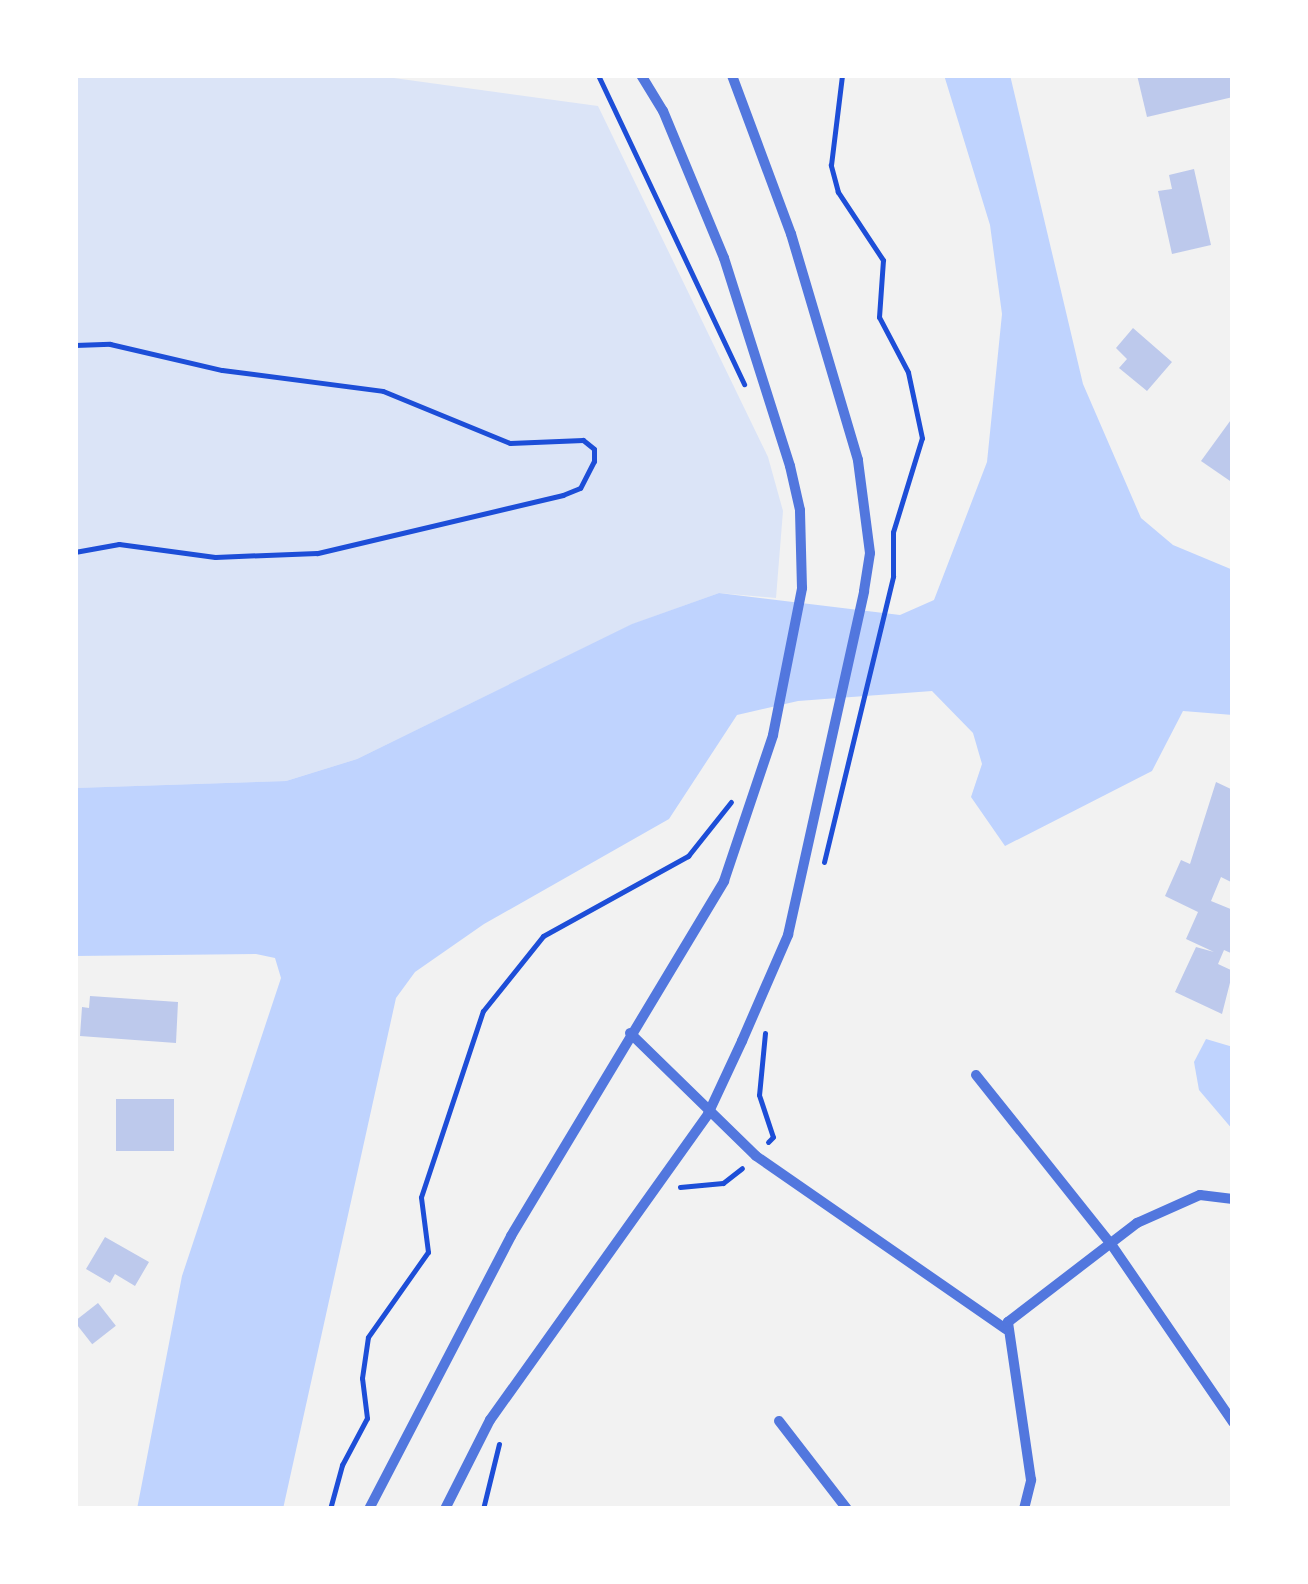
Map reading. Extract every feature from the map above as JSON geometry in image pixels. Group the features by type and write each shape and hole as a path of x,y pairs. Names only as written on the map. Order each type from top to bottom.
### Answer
{"street":[{"path":"369,1509 502,1252 724,881 773,735 802,588 800,510 790,466 724,258 663,110 641,75"},
{"path":"445,1509 490,1420 708,1114 788,935 864,591 870,553 858,460 791,234 732,75"},
{"path":"630,1033 708,1114 756,1156 1006,1329 1032,1480 1024,1509"},
{"path":"976,1076 1111,1244 1233,1422"},
{"path":"1006,1329 1111,1244 1174,1203 1200,1195 1233,1198"},
{"path":"779,1421 847,1509"}],"path":[{"path":"598,75 746,388"},
{"path":"842,75 832,165 838,192 882,260 879,317 908,372 922,438 894,532 863,719"},
{"path":"75,345 110,344 222,370 383,391 510,442 583,440 594,449 594,460 580,488 563,495 317,553 216,557 119,544 75,552"},
{"path":"330,1509 342,1466 367,1418 362,1378 368,1337 428,1252 420,1197 483,1011 543,936 688,856 739,793"}],"shaded area":[{"path":"75,75 372,75 598,106 768,457 783,511 776,598 719,593 633,624 357,759 286,781 75,788"}],"water":[{"path":"944,75 1010,75 1083,384 1141,518 1173,545 1233,570 1233,715 1183,711 1152,771 1005,846 971,797 982,764 973,733 932,691 798,701 737,715 669,819 484,924 415,972 396,998 283,1509 137,1509 182,1276 281,978 275,958 256,954 75,956 75,788 286,781 357,759 632,624 719,593 900,615 934,600 987,462 1002,314 990,225"},
{"path":"1206,1039 1233,1047 1233,1130 1199,1090 1194,1062"}],"building":[{"path":"1137,75 1233,75 1233,97 1147,117"},
{"path":"1194,169 1211,245 1172,254 1158,191 1172,189 1169,175"},
{"path":"1133,328 1172,362 1147,391 1119,368 1127,359 1116,348"},
{"path":"1233,417 1233,483 1201,461"},
{"path":"1216,782 1233,790 1233,883 1221,877 1211,901 1233,910 1233,954 1224,950 1218,964 1233,971 1222,1014 1175,992 1196,947 1214,952 1186,939 1198,912 1165,896 1181,860 1190,864"},
{"path":"90,996 178,1002 176,1043 80,1036 82,1007 89,1008"},
{"path":"116,1099 174,1099 174,1151 116,1151"},
{"path":"105,1237 149,1262 135,1286 115,1274 110,1283 86,1269"},
{"path":"98,1303 116,1326 92,1344 75,1321"}]}
